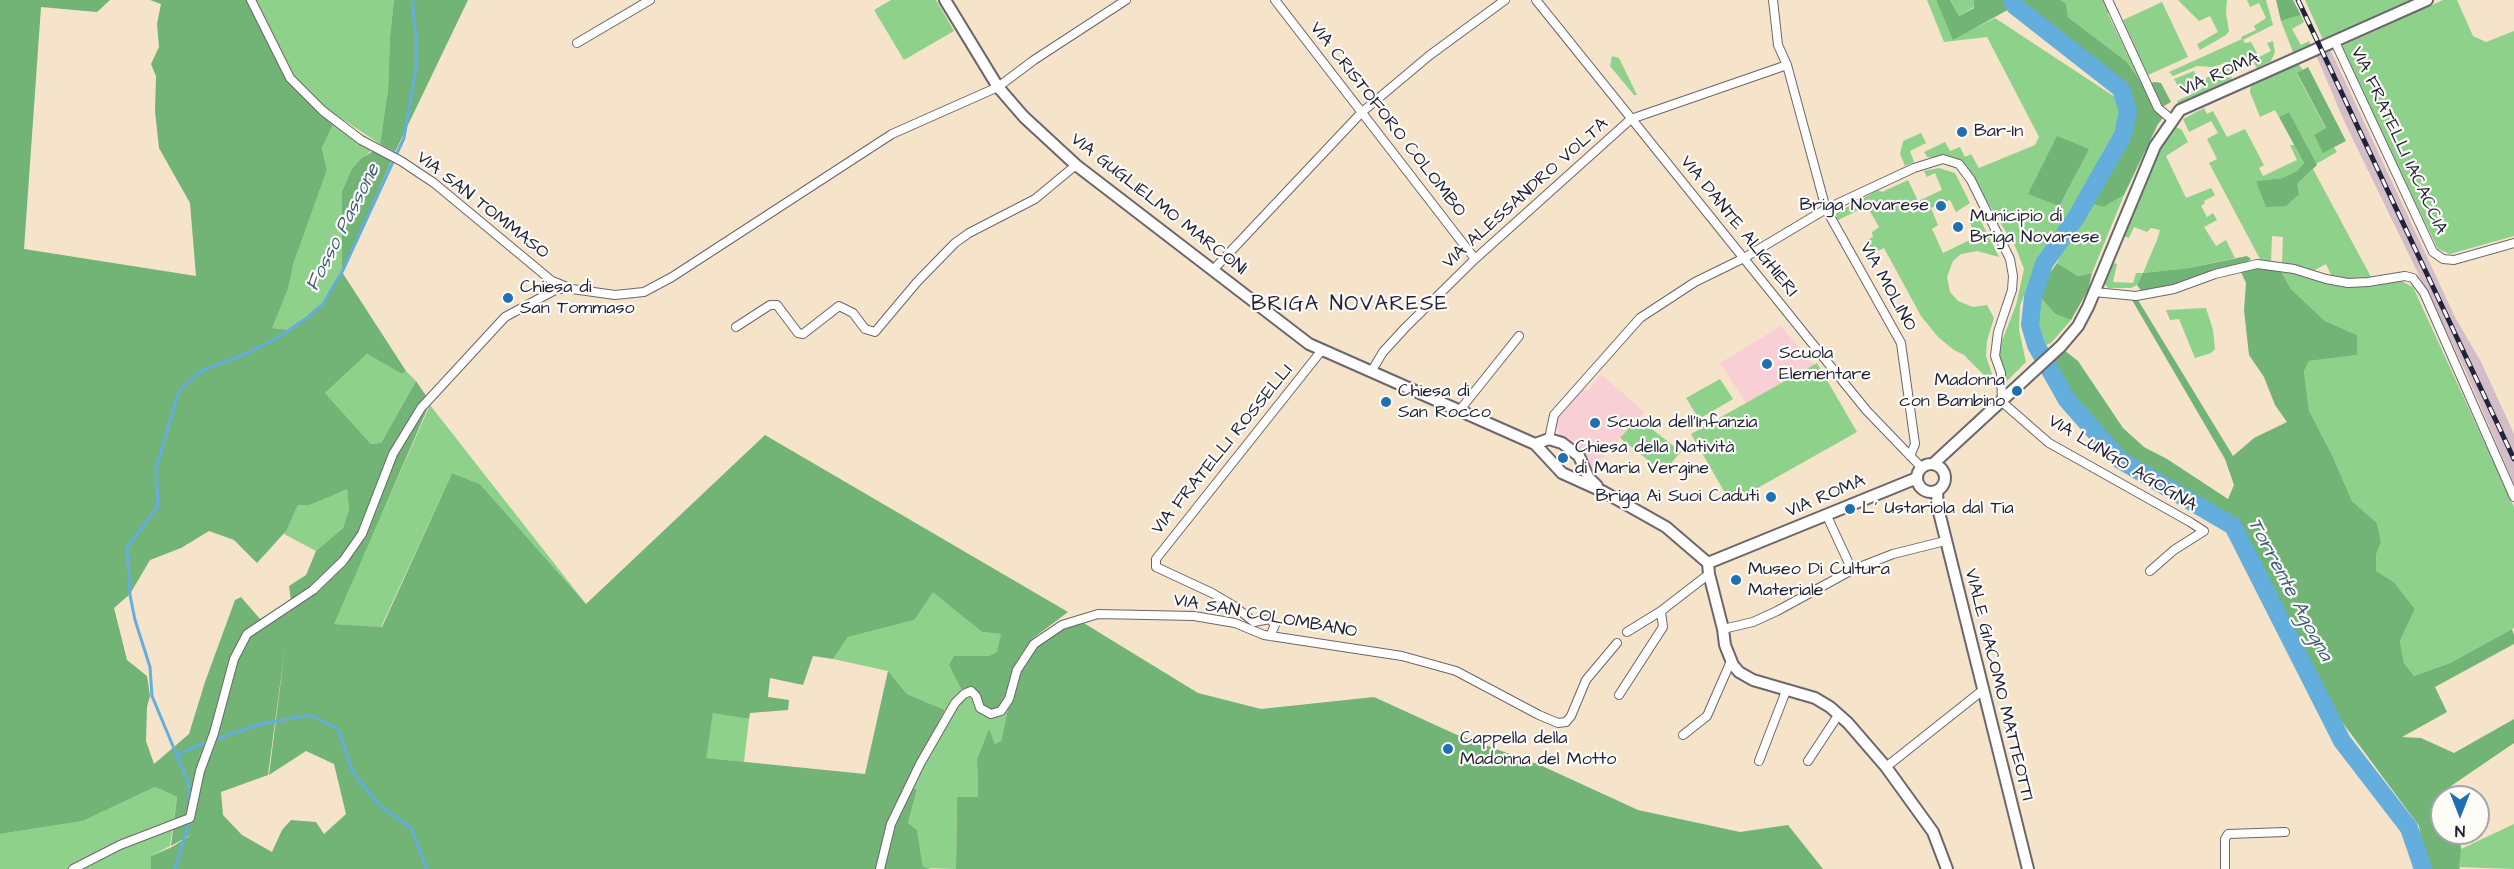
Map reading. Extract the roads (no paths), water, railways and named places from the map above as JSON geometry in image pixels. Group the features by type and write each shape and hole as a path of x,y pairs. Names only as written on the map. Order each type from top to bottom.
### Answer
{"street":[{"name":"VIA SAN TOMMASO","path":"251,0 290,78 322,111 361,140 434,183 552,281 572,289 615,295 644,292 672,277 892,134 998,87 1034,60 1126,0"},
{"path":"577,43 650,0"},
{"name":"VIA GUGLIELMO MARCONI","path":"945,0 998,87 1023,117 1076,165 1309,344 1534,444 1562,473 1604,492 1666,527 1708,569"},
{"name":"VIA CRISTOFORO COLOMBO","path":"1275,0 1475,259"},
{"path":"1213,270 1362,111 1430,55 1505,0"},
{"name":"VIA DANTE ALIGHIERI","path":"1536,0 1867,411 1921,467"},
{"name":"VIA MOLINO","path":"1773,0 1778,45 1787,66 1826,209 1901,343 1915,444 1910,456"},
{"path":"2108,0 2158,108 2171,119"},
{"name":"VIA ROMA","path":"1937,465 1947,452 2061,346 2078,326 2155,146 2171,119 2180,110 2420,2"},
{"name":"VIA FRATELLI IACACCIA","path":"2335,42 2433,252 2443,259 2454,260 2514,243"},
{"path":"1631,118 1787,66"},
{"name":"VIA ALESSANDRO VOLTA","path":"1371,372 1383,352 1405,328 1475,259 1631,118"},
{"path":"1534,444 1549,439 1554,415 1640,318 1695,282 1744,258 1826,209 1930,161 1943,159 1959,164 1971,180 2010,259 2013,276 2012,290 1998,332 1995,356 2001,373 2002,402"},
{"path":"736,327 770,305 777,305 798,333 803,334 839,306 853,313 865,329 875,332 916,282 955,243 969,233 1035,199 1076,165"},
{"path":"2094,292 2136,296 2174,289 2214,274 2257,264 2294,269 2348,283 2404,276 2413,278 2424,293 2514,497"},
{"path":"74,869 120,844 190,818 200,771 214,733 234,659 247,634 313,590 343,561 362,534 393,454 421,408 505,317 557,289 572,289"},
{"path":"1459,411 1519,336"},
{"name":"VIA FRATELLI ROSSELLI","path":"1270,636 1275,625 1270,619 1254,622 1234,606 1212,593 1156,567 1156,559 1322,350"},
{"name":"VIA LUNGO AGOGNA","path":"2002,402 2049,443 2204,531 2174,550 2150,571"},
{"name":"VIA GUGLIELMO MARCONI","path":"1549,439 1562,443 1580,456 1588,477 1604,492"},
{"path":"1937,465 1946,480 1931,492 1920,488 1917,478 1921,467 1937,465"},
{"name":"VIA ROMA","path":"1708,569 1748,547 1917,478"},
{"name":"VIALE GIACOMO MATTEOTTI","path":"1931,492 1938,508 2028,869"},
{"path":"1826,514 1852,570"},
{"path":"1723,629 1753,622 1778,611 1852,570 1893,554 1946,541"},
{"path":"1627,632 1661,611 1708,569 1725,645 1731,661 1739,672 1753,680 1815,698 1839,714 1887,767 1933,832 1947,869"},
{"path":"1619,695 1663,627 1661,611"},
{"name":"VIA SAN COLOMBANO","path":"880,869 891,824 920,764 955,703 970,691 976,696 980,708 991,714 1001,711 1009,699 1017,670 1034,644 1062,625 1098,614 1194,616 1235,623 1270,636 1402,656 1456,671 1558,723 1566,722 1571,716 1586,680 1617,643"},
{"path":"1683,735 1707,716 1731,661"},
{"path":"1887,767 1983,690"},
{"path":"1759,761 1786,691"},
{"path":"1809,761 1839,714"},
{"path":"2225,869 2225,839 2228,834 2285,832"}],"waterway":[{"name":"Fosso Passone","path":"190,807 188,782 152,696 150,667 135,620 130,595 127,548 158,506 156,469 179,391 201,371 248,353 279,337 308,317 323,304 343,270 404,138 416,68 416,35 412,0"},
{"name":"Torrente Agogna","path":"2012,0 2015,6 2121,89 2128,111 2123,135 2077,216 2044,264 2033,297 2030,325 2036,345 2067,400 2120,460 2233,526 2342,741 2409,828 2423,869"},
{"path":"214,740 261,724 310,715 338,729 352,771 379,805 411,828 427,869"},
{"path":"176,757 208,742"},
{"name":"Fosso Passone","path":"175,869 190,819"}],"railway":[{"path":"2298,0 2514,459"}],"place":[{"name":"Bar-In","path":"1962,132"},
{"name":"Briga Novarese","path":"1941,206"},
{"name":"Municipio di Briga Novarese","path":"1958,227"},
{"name":"Chiesa di San Tommaso","path":"508,298"},
{"name":"Scuola Elementare","path":"1767,364"},
{"name":"Madonna con Bambino","path":"2017,391"},
{"name":"Chiesa di San Rocco","path":"1386,402"},
{"name":"Scuola dell'Infanzia","path":"1595,423"},
{"name":"Chiesa della Natività di Maria Vergine","path":"1563,458"},
{"name":"Briga Ai Suoi Caduti","path":"1771,497"},
{"name":"L' Ustariola dal Tia","path":"1850,509"},
{"name":"Museo Di Cultura Materiale","path":"1736,580"},
{"name":"Cappella della Madonna del Motto","path":"1448,749"}],"district":[{"name":"BRIGA NOVARESE","path":"1350,306"}]}
